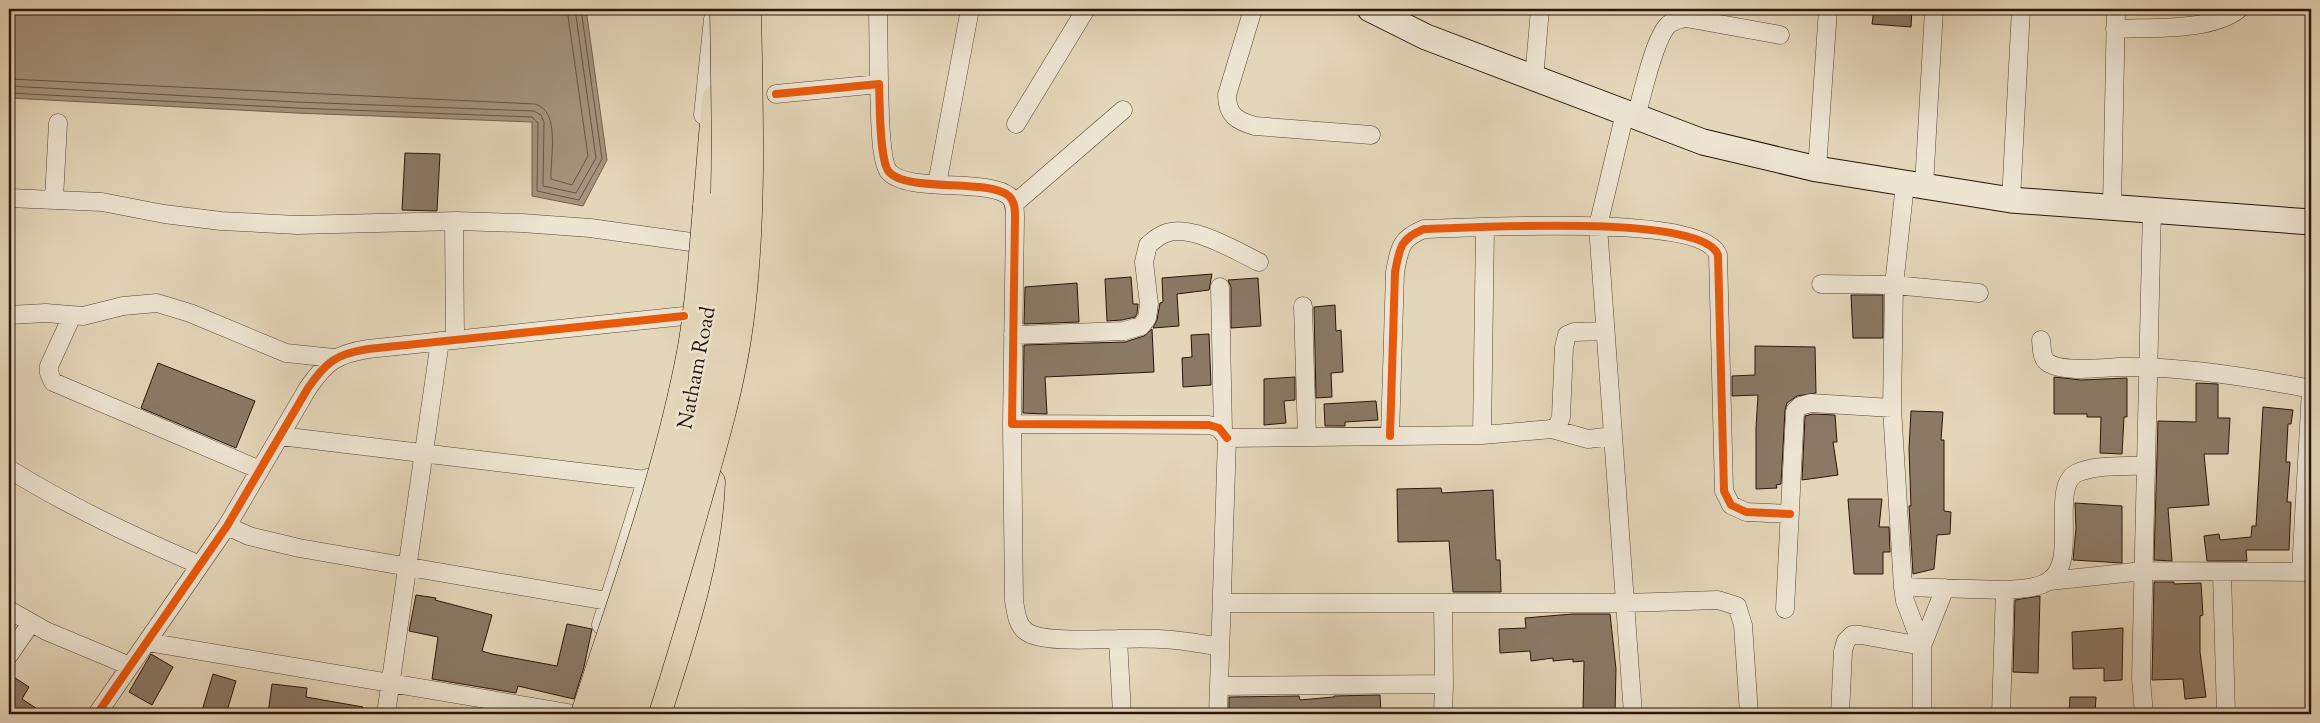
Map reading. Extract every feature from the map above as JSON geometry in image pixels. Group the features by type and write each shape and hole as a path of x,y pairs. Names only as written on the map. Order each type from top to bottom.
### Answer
{"highway":[{"path":"609,714 696,425 714,339 725,217 724,9"},
{"path":"633,714 708,464 723,409 735,352 745,269 748,219 747,9"},
{"path":"585,714 646,525 674,429 697,310 718,82"},
{"path":"657,714 682,635 704,550 711,482"}],"main road":[{"name":"Natham Road","path":"599,714 687,430 702,355 711,296 717,214 718,82 715,9"},
{"name":"Natham Road","path":"640,714 711,482 739,364 750,282 755,183 754,9"},
{"path":"1370,9 1426,38 1703,142 1817,169 2011,200 2311,222"}],"street":[{"path":"147,642 575,714 608,600 646,480 670,393 684,316 715,9"},
{"path":"878,9 883,159 888,171 897,177 912,181 993,190 1008,196 1014,204 1012,424 1014,601 1017,620 1026,632 1043,638 1118,640 1161,638 1220,647"},
{"path":"937,184 970,9"},
{"path":"1016,124 1086,9"},
{"path":"1253,9 1227,95 1227,106 1232,117 1240,122 1255,126 1371,135"},
{"path":"1534,79 1540,9"},
{"path":"1817,169 1828,9"},
{"path":"1922,714 1922,646 1903,587 1892,408 1894,285 1914,185 1934,9"},
{"path":"2011,200 2021,9"},
{"path":"2112,206 2116,9"},
{"path":"2115,29 2200,24 2220,19 2236,10"},
{"path":"1634,714 1598,226 1630,115 1667,26 1676,19 1686,18 1780,35"},
{"path":"776,94 879,84"},
{"path":"1014,204 1123,110"},
{"path":"54,199 58,123"},
{"path":"9,198 102,202 192,218 251,223 340,225 454,222 565,225 621,231 691,242"},
{"path":"2144,714 2141,679 2152,209"},
{"path":"386,714 424,455 448,340 454,222"},
{"path":"1390,436 1395,272 1400,246 1411,234 1424,229 1598,226 1661,230 1694,238 1716,251 1720,268 1724,491 1731,505 1746,512 1790,514"},
{"path":"1482,435 1485,228"},
{"path":"1013,335 1124,331 1141,326 1147,318 1149,304 1144,262 1148,245 1165,233 1186,230 1213,240 1259,262"},
{"path":"1821,284 1894,285 1979,293"},
{"path":"1218,714 1225,434 1220,288"},
{"path":"9,315 46,313 83,316 143,303 157,303 190,312 286,353 334,358"},
{"path":"1303,306 1307,437"},
{"path":"72,316 50,366 49,376 53,382 260,470"},
{"path":"97,714 227,526 308,388 323,367 334,358 351,351 684,316"},
{"path":"1552,430 1558,425 1561,417 1564,347 1567,335 1574,332 1605,330"},
{"path":"1903,587 2005,590 2033,587 2050,581 2143,571 2222,573 2306,572 2311,389 2277,382 2148,367 2076,368 2057,366 2046,361 2042,354 2041,340"},
{"path":"1785,608 1795,411 1800,406 1810,403 1892,408"},
{"path":"1012,424 1209,425 1225,434 1307,437 1482,435 1552,430 1588,439 1613,436"},
{"path":"280,436 424,455 646,480"},
{"path":"2050,581 2060,570 2063,558 2068,481 2075,474 2089,470 2146,465"},
{"path":"9,469 53,495 135,537 200,565"},
{"path":"227,526 248,536 278,544 608,600 670,618"},
{"path":"2222,573 2226,714"},
{"path":"1922,646 1945,588"},
{"path":"2001,714 2005,590"},
{"path":"1222,603 1625,603 1718,600 1737,606 1743,625 1749,714"},
{"path":"1443,603 1444,714"},
{"path":"9,610 78,645 130,666"},
{"path":"9,655 31,622"},
{"path":"1840,714 1843,651 1846,642 1852,635 1922,646"},
{"path":"1118,640 1122,714"},
{"path":"1218,686 1444,684"}],"water":[{"path":"9,9 586,9 607,160 583,206 532,196 532,122 296,113 9,98"}],"building":[{"path":"1874,9 1912,9 1911,27 1872,24"},
{"path":"405,153 440,154 437,211 402,210"},
{"path":"1212,274 1209,290 1177,294 1179,326 1153,328 1157,320 1160,303 1163,302 1162,278"},
{"path":"1131,277 1133,304 1138,304 1137,314 1135,317 1107,321 1105,279"},
{"path":"1258,278 1261,326 1231,328 1231,287 1228,280"},
{"path":"1077,283 1079,322 1024,324 1025,287"},
{"path":"1851,295 1883,295 1883,338 1853,338"},
{"path":"1335,305 1336,331 1341,330 1343,372 1331,373 1332,397 1316,398 1314,307"},
{"path":"1152,329 1154,372 1045,377 1047,414 1023,413 1024,345 1125,342 1144,336"},
{"path":"1209,334 1211,385 1183,387 1182,358 1192,357 1191,335"},
{"path":"1755,346 1815,347 1816,393 1797,396 1787,403 1781,484 1776,485 1777,488 1756,489 1758,395 1732,396 1732,376 1755,375"},
{"path":"158,363 255,401 236,448 141,408"},
{"path":"1295,377 1295,400 1284,401 1286,423 1264,425 1264,379"},
{"path":"2054,377 2081,380 2127,378 2127,417 2124,417 2122,454 2100,453 2101,417 2087,417 2087,414 2054,414"},
{"path":"2196,383 2218,384 2218,418 2230,418 2228,454 2204,454 2209,505 2168,508 2172,561 2154,560 2158,421 2196,422"},
{"path":"1376,401 1378,420 1345,422 1345,426 1325,426 1324,404"},
{"path":"2263,407 2293,410 2291,424 2288,424 2286,462 2290,462 2287,502 2291,502 2289,550 2246,550 2247,561 2207,561 2204,536 2219,534 2220,540 2251,537 2252,526 2256,526"},
{"path":"1911,411 1943,412 1941,440 1944,440 1944,511 1951,512 1950,534 1937,535 1934,569 1913,574 1909,506 1911,506 1909,449"},
{"path":"1812,414 1835,415 1837,442 1833,442 1838,475 1802,480 1805,416"},
{"path":"1441,488 1442,493 1493,490 1496,560 1500,560 1501,592 1453,592 1449,541 1398,542 1397,489"},
{"path":"1848,499 1882,499 1879,527 1889,527 1890,552 1883,552 1883,574 1854,574"},
{"path":"2075,503 2122,506 2122,563 2073,560 2076,528"},
{"path":"2154,582 2174,582 2174,584 2201,583 2203,615 2200,616 2200,652 2206,697 2185,699 2183,679 2152,680"},
{"path":"416,595 436,598 435,600 492,615 482,651 492,654 557,666 567,624 592,629 584,667 574,699 518,686 516,693 432,679 438,637 409,631"},
{"path":"2040,596 2038,673 2013,672 2015,600"},
{"path":"1572,614 1610,614 1616,669 1615,713 1583,711 1584,661 1573,662 1573,659 1553,661 1553,658 1531,661 1530,651 1500,653 1499,629 1526,628 1525,618"},
{"path":"2123,628 2122,680 2104,681 2104,668 2073,669 2072,632"},
{"path":"151,654 173,667 152,705 129,692"},
{"path":"9,674 29,687 22,699 45,714 9,714"},
{"path":"213,674 236,681 226,714 201,714"},
{"path":"272,684 307,688 306,697 363,707 362,714 268,714"},
{"path":"1380,695 1381,714 1229,714 1229,697 1299,696 1300,700 1334,696"},
{"path":"2070,697 2096,697 2095,714 2069,714"}],"cycle path":[{"path":"776,94 879,84 883,156 889,172 899,178 913,182 984,188 999,191 1011,198 1015,215 1012,424 1209,425 1219,428 1227,438"},
{"path":"1390,436 1395,272 1402,245 1410,236 1424,229 1532,226 1630,228 1672,233 1703,242 1718,255 1724,491 1731,505 1746,512 1790,514"},
{"path":"97,714 227,526 308,388 320,372 333,361 348,354 368,349 684,316"}]}
